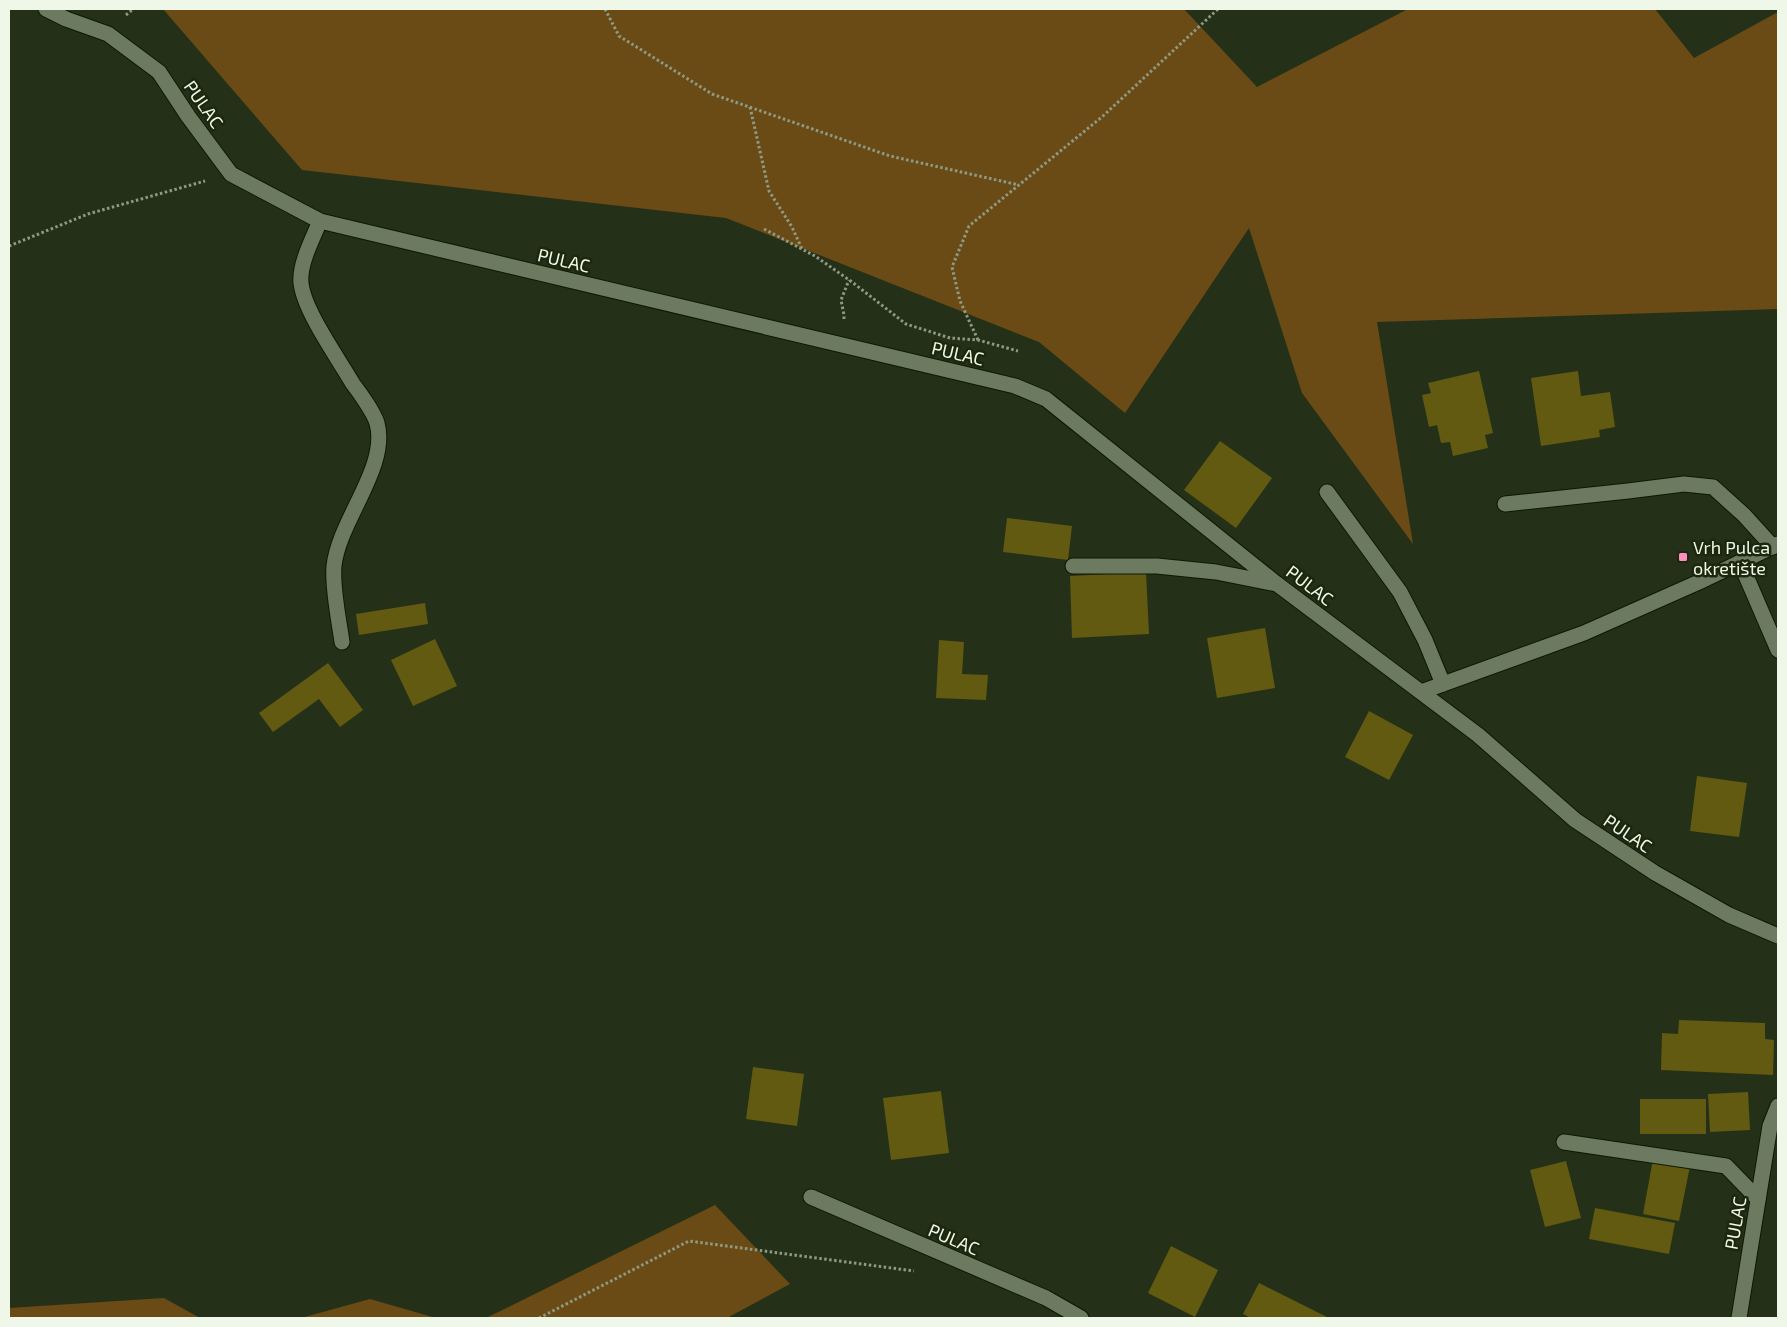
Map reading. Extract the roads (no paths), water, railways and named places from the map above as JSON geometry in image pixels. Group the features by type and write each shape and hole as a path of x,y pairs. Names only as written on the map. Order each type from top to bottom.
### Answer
{"street":[{"name":"PULAC","path":"46,9 66,19 108,34 160,72 231,174 320,221 1015,386 1046,399 1277,584 1478,735 1575,820 1672,883 1729,915 1778,936"},
{"path":"320,221 304,261 301,282 308,306 326,340 377,422 379,449 370,474 343,532 334,566 342,642"},
{"path":"1421,692 1584,633 1775,546 1713,487 1684,484 1505,504"},
{"path":"1327,492 1400,592 1425,640 1443,684"},
{"path":"1740,562 1778,650"},
{"path":"1073,566 1157,566 1216,572 1277,584"},
{"name":"PULAC","path":"1739,1318 1758,1199 1778,1106"},
{"path":"1564,1142 1726,1166 1758,1199"},
{"name":"PULAC","path":"811,1197 1046,1298 1081,1318"}],"place":[{"name":"Vrh Pulca okretište","path":"1683,557"}]}
